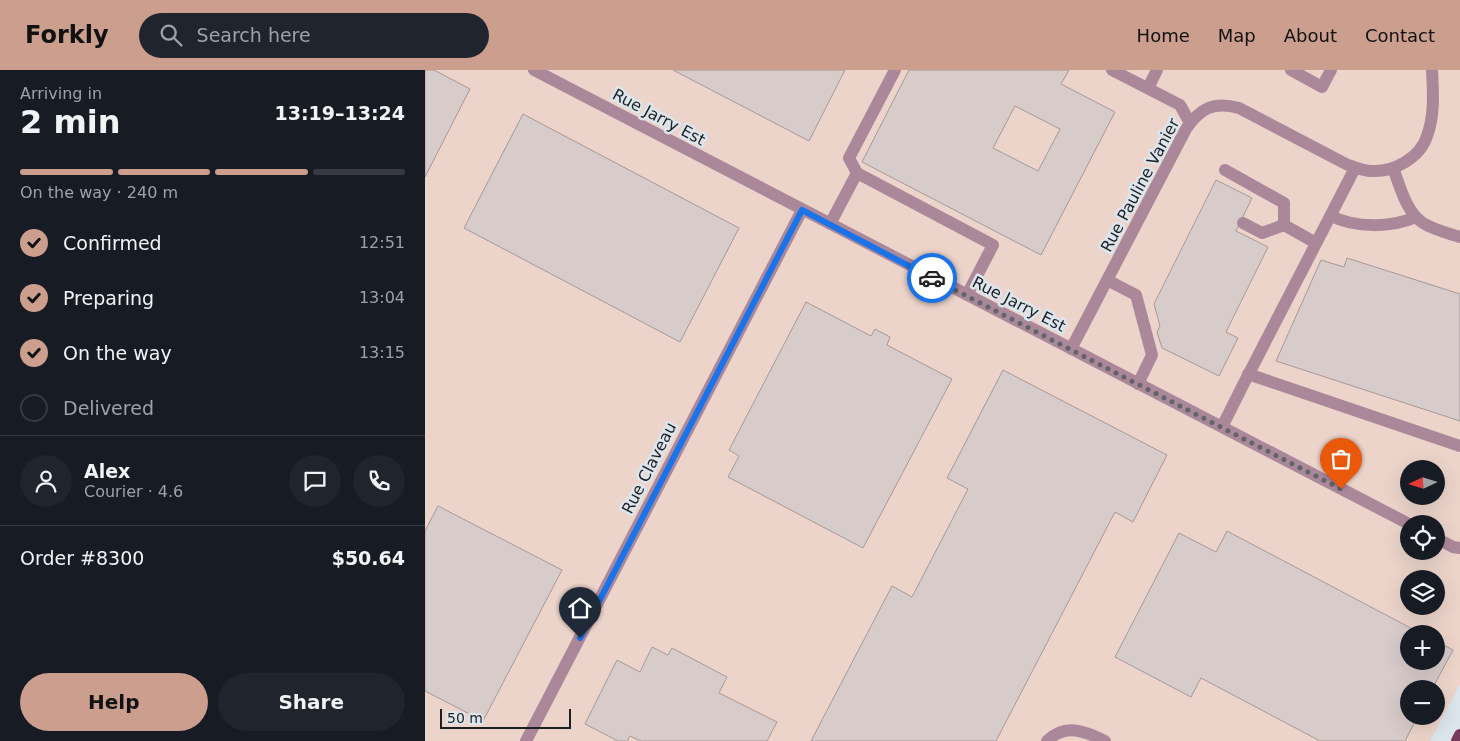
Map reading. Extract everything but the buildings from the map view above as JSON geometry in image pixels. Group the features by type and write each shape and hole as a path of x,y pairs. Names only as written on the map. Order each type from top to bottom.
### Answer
{"main road":[{"path":"1457,741 1460,735"}],"street":[{"name":"Rue Jarry Est","path":"534,70 1400,519"},
{"path":"895,70 849,158 857,173 993,245 967,296"},
{"path":"1112,70 1180,106 1190,123"},
{"path":"1148,88 1157,70"},
{"path":"1291,70 1322,87 1331,70"},
{"name":"Rue Pauline Vanier","path":"1071,349 1190,123 1195,117 1209,108 1223,104 1230,106 1247,112 1355,168 1373,172 1393,168 1411,158 1423,145 1427,137 1432,112 1432,70"},
{"path":"1222,427 1355,168"},
{"path":"1393,168 1404,197 1416,217 1434,228 1460,237"},
{"path":"1225,170 1284,203 1284,225"},
{"path":"830,224 857,173"},
{"name":"Rue Claveau","path":"526,741 802,210"},
{"path":"1331,216 1346,222 1372,224 1405,222 1416,217"},
{"path":"1243,223 1262,233 1284,225 1316,243"},
{"path":"1107,280 1136,296 1153,355 1138,384"},
{"path":"1248,374 1460,446"},
{"path":"1445,543 1458,550"},
{"path":"1047,741 1065,730 1077,730 1089,732 1105,741"}],"shaded area":[{"path":"425,70 1460,70 1460,684 1445,712 1445,680 1400,680 1400,725 1438,725 1430,741 425,741"}],"way so far":[{"path":"932,278 1341,489"}],"route":[{"path":"580,638 802,210 932,278"}]}
